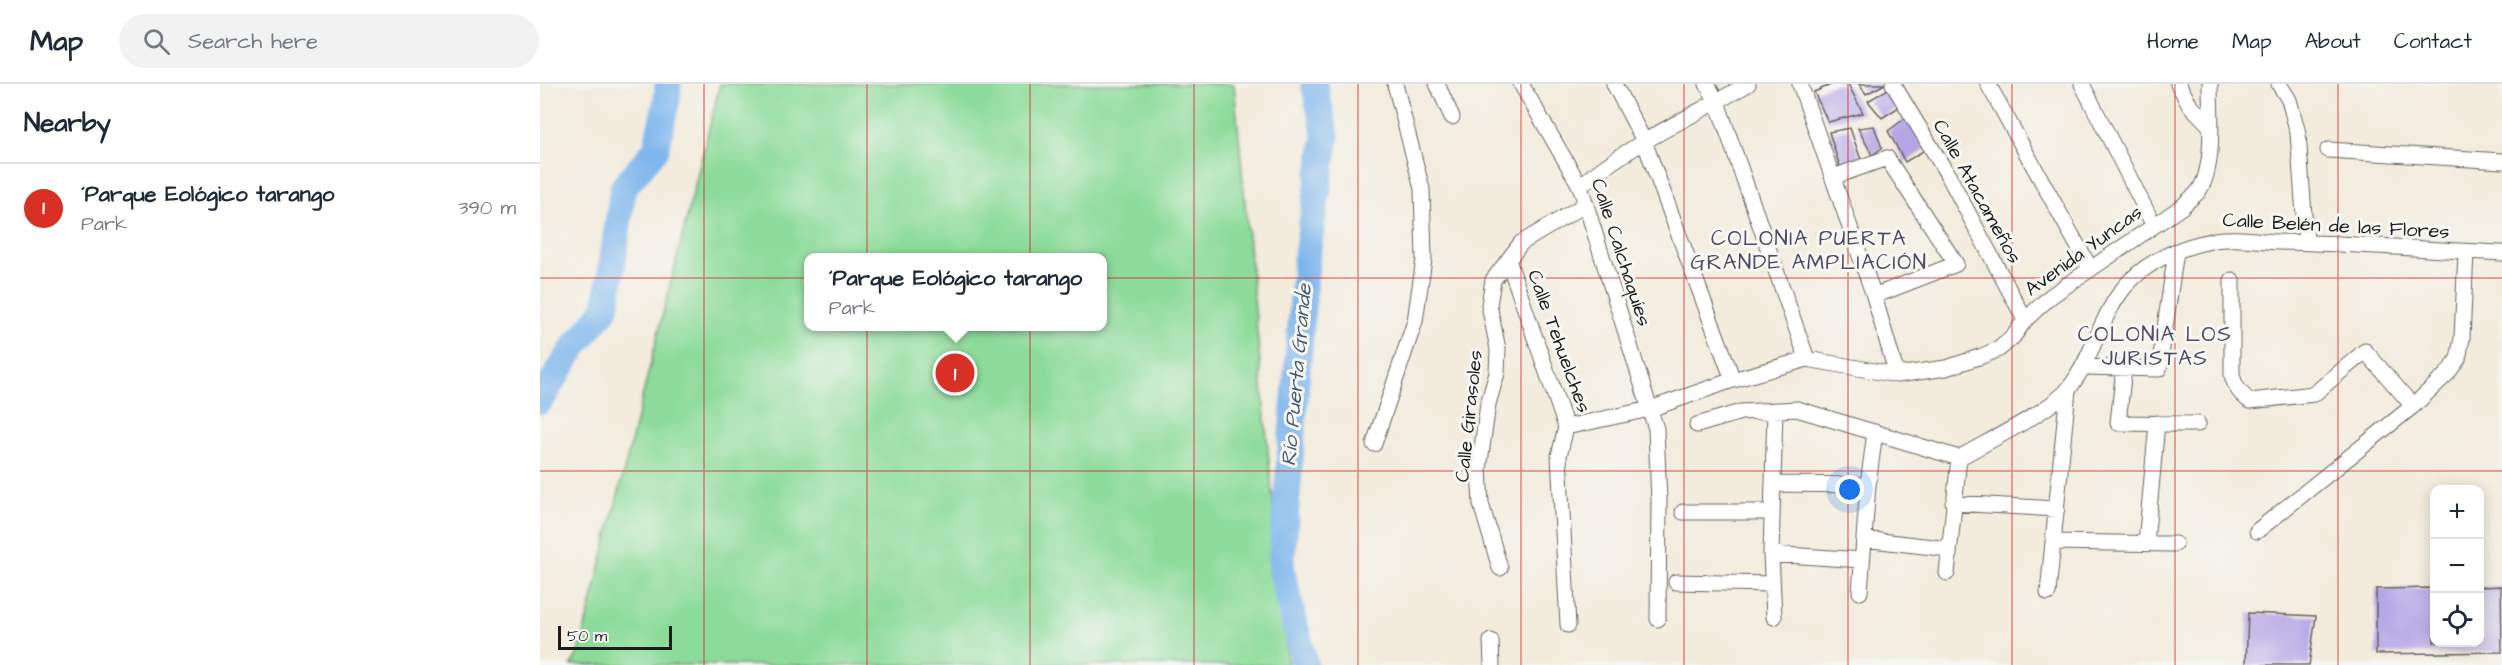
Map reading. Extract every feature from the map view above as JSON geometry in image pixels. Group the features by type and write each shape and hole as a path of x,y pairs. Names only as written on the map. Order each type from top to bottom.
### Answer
{"street":[{"path":"1374,444 1415,321 1424,259 1422,189 1395,84"},
{"path":"1437,84 1452,117"},
{"name":"Calle Calchaquíes","path":"1521,84 1580,186 1656,429 1658,619"},
{"path":"1614,84 1644,141 1733,380"},
{"path":"1707,84 1717,102 1807,359"},
{"path":"1580,186 1601,168 1644,141 1748,84"},
{"path":"1800,84 1874,296 1897,375"},
{"name":"Calle Atacameños","path":"1893,84 1949,177 2025,320"},
{"path":"1988,84 2090,268"},
{"path":"2082,84 2154,224"},
{"path":"2178,84 2190,105 2210,126"},
{"name":"Avenida Yuncas","path":"1650,409 1733,380 1807,359 1897,375 1946,368 1999,349 2051,296 2183,206 2198,192 2205,176 2210,126 2210,84"},
{"path":"2278,84 2289,99 2298,133 2306,242"},
{"path":"2328,150 2502,161"},
{"path":"1833,177 1887,158 1956,264 1874,296"},
{"name":"Calle Girasoles","path":"1500,568 1481,504 1479,469 1488,404 1497,373 1498,349 1489,305 1493,280 1521,243 1586,204"},
{"name":"Calle Belén de las Flores","path":"1959,458 2041,411 2068,390 2084,366 2107,312 2130,282 2151,263 2176,251 2213,240 2306,242 2502,253"},
{"path":"2084,366 2159,369 2176,251"},
{"path":"2257,531 2413,405 2447,374 2458,359 2462,338 2466,252"},
{"name":"Calle Tehuelches","path":"1508,260 1566,427 1650,409"},
{"path":"2232,280 2232,375 2235,386 2242,396 2250,401 2314,394 2365,351 2413,405"},
{"path":"2124,368 2118,423 2198,424"},
{"path":"2048,593 2068,390"},
{"path":"1697,425 1741,412 1797,409 1959,458 1947,573"},
{"path":"1774,617 1771,554 1775,410"},
{"path":"2146,543 2157,423"},
{"path":"1566,427 1559,456 1568,625"},
{"path":"1860,592 1868,485 1875,432"},
{"path":"1773,484 1868,485"},
{"path":"1953,503 2057,509"},
{"path":"1683,512 1772,512"},
{"path":"1864,539 1949,549"},
{"path":"2053,542 2175,544"},
{"path":"1771,554 1862,560"},
{"path":"1676,582 1772,584"},
{"path":"1491,641 1492,665"}],"green space":[{"path":"720,84 1234,84 1288,665 571,665 579,652"}],"building":[{"path":"1833,84 1848,84 1863,113 1828,122 1814,92"},
{"path":"1859,84 1885,84 1866,94"},
{"path":"1888,89 1899,107 1882,118 1868,101"},
{"path":"1907,117 1925,150 1905,162 1888,131"},
{"path":"1874,126 1882,148 1872,155 1858,128"},
{"path":"1850,128 1861,160 1840,167 1829,132"},
{"path":"2501,586 2502,652 2376,654 2376,589 2430,588 2430,647 2484,647 2484,587"},
{"path":"2248,613 2316,616 2309,665 2246,665"}],"waterway":[{"path":"540,401 575,346 606,308 623,188 656,149 668,84"},
{"name":"Río Puerta Grande","path":"1305,665 1281,569 1306,261 1326,136 1314,84"}],"place":[{"name":"´Parque Eológico tarango","path":"955,373"}],"district":[{"name":"COLONIA PUERTA GRANDE AMPLIACIÓN","path":"1809,250"},
{"name":"COLONIA LOS JURISTAS","path":"2155,346"}]}
